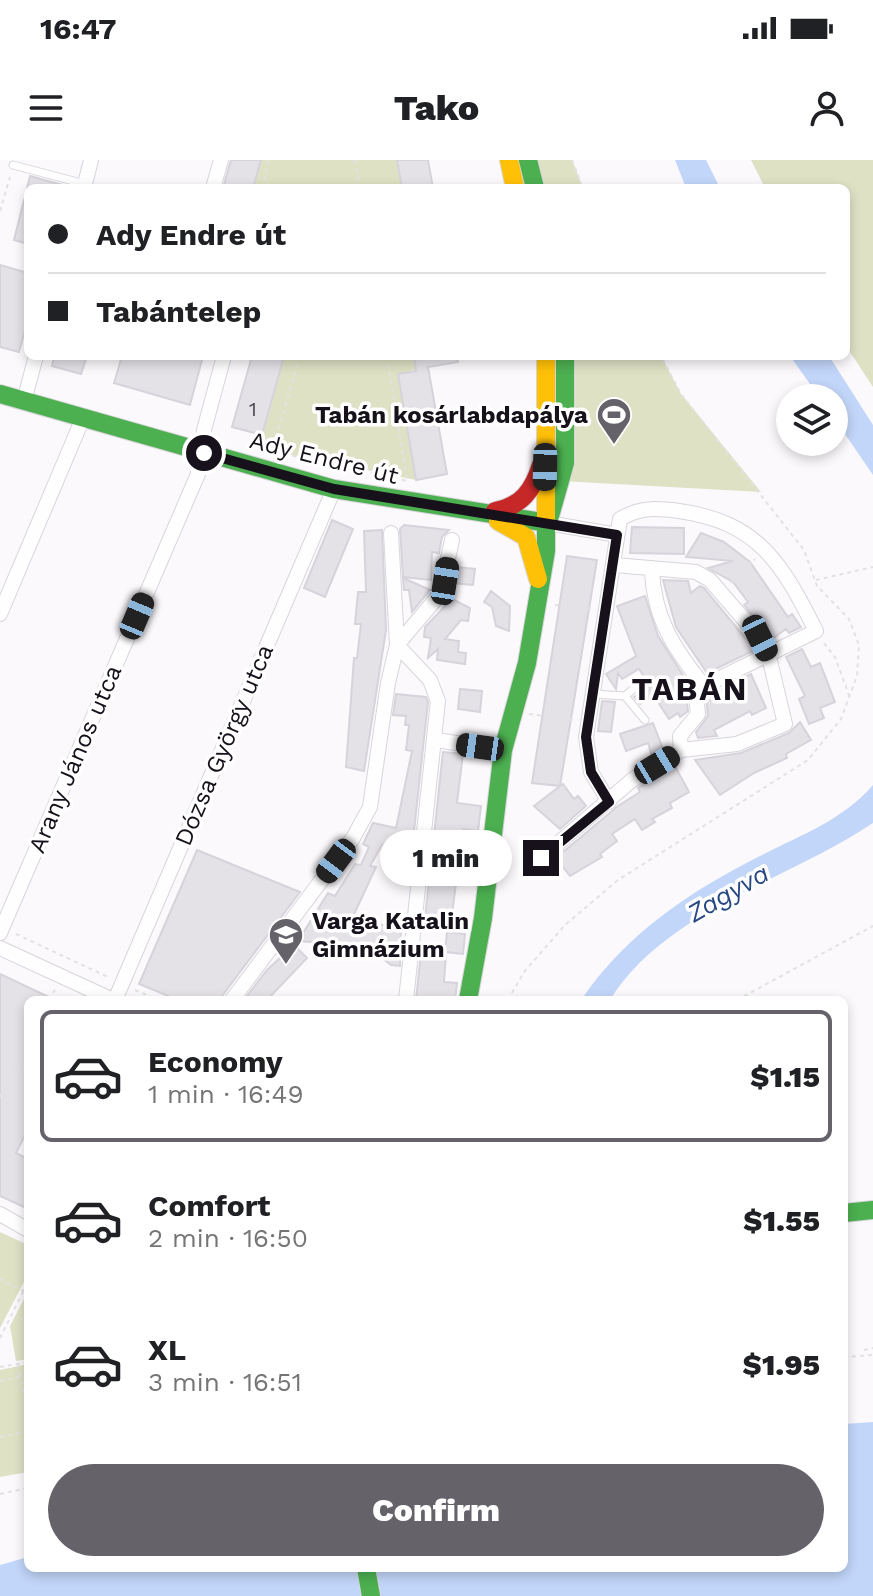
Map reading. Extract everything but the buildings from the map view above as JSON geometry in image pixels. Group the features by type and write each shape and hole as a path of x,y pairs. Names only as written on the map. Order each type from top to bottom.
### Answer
{"street":[{"path":"85,184 91,160"},
{"path":"214,184 221,160"},
{"path":"509,160 514,184"},
{"path":"528,160 534,184"},
{"path":"24,401 35,360"},
{"name":"Arany János utca","path":"1,930 198,474 204,453 204,430 223,360"},
{"path":"469,996 483,918 503,750 527,663 548,523 544,502 546,360"},
{"path":"548,523 558,503 561,481 567,397 565,360"},
{"name":"Ady Endre út","path":"0,394 334,489 548,523"},
{"path":"0,614 83,418"},
{"path":"480,513 515,509 527,498 546,450"},
{"name":"Dózsa György utca","path":"116,996 334,489"},
{"path":"609,802 591,772 588,722 620,519 637,508 712,515 731,522 751,535 765,551 816,631 769,657 704,686 696,695 698,714 680,736 681,750"},
{"path":"480,513 526,537 539,596"},
{"path":"548,523 617,535"},
{"path":"235,996 353,838 370,807 388,683 397,645 391,533"},
{"path":"397,645 440,594 452,540"},
{"path":"541,858 632,780 681,750 737,744 785,724 769,657 760,638 710,580 696,572 615,565"},
{"path":"652,568 652,589 663,630 704,686"},
{"path":"397,645 430,680 438,701 406,996"},
{"path":"436,740 503,750"},
{"path":"0,948 105,996"},
{"path":"0,1214 24,1228"},
{"path":"367,1572 371,1596"}],"lane":[{"path":"13,165 77,184"},
{"path":"591,694 625,696 638,685"},
{"path":"625,696 645,720"}],"path":[{"path":"263,184 269,160"},
{"path":"355,160 359,184"},
{"path":"572,160 581,184"},
{"path":"0,211 13,165"},
{"path":"299,360 272,451 407,481 388,360"},
{"path":"510,996 524,972 565,925 618,880 777,783 808,760 841,719 857,676 859,645 849,619 814,581 804,550 681,394 663,360"},
{"path":"720,593 765,551"},
{"path":"814,581 873,567"},
{"path":"539,596 606,611"},
{"path":"816,631 835,657 850,699"},
{"path":"512,712 588,722"},
{"path":"744,996 873,926"},
{"path":"1,930 150,996"},
{"path":"0,1097 24,1050"},
{"path":"0,1279 23,1292 0,1338"},
{"path":"864,1350 873,1348"},
{"path":"848,1357 873,1355"},
{"path":"0,1367 24,1363"},
{"path":"18,1364 24,1393"},
{"path":"0,1381 24,1376"},
{"path":"0,1437 24,1432"},
{"path":"0,1494 24,1489"}],"green space":[{"path":"261,160 397,160 401,184 254,184"},
{"path":"528,160 572,160 581,184 534,184"},
{"path":"751,160 873,160 873,387 850,352 850,184 763,184"},
{"path":"283,360 415,360 416,369 398,375 416,480 272,451 262,435"},
{"path":"565,360 663,360 681,394 761,492 561,481"},
{"path":"0,1232 24,1243 24,1282 0,1328"},
{"path":"24,1299 24,1360 16,1361 10,1326"},
{"path":"24,1365 24,1473 0,1477 0,1370"}],"water":[{"path":"675,160 706,160 718,184 684,184"},
{"path":"793,360 832,360 847,384 810,384"},
{"path":"848,386 873,425 873,475 848,438"},
{"name":"Zagyva","path":"873,785 873,823 696,920 663,943 634,969 613,996 584,996 618,954 661,916 709,884 835,817"},
{"path":"873,1422 873,1596 0,1596 0,1565 24,1558 24,1572 848,1572 848,1424"}],"traffic: fast":[{"path":"528,160 534,184"},
{"path":"548,523 565,463 565,360"},
{"path":"0,394 334,489 548,523"},
{"path":"469,996 483,918 503,750 527,663 546,551 546,518"},
{"path":"848,1213 873,1210"},
{"path":"367,1572 371,1596"}],"traffic: slow":[{"path":"509,160 514,184"},
{"path":"546,360 546,518"},
{"path":"498,521 526,537 538,579"}],"traffic: jam":[{"path":"495,511 525,496 541,465"}],"place":[{"name":"Tabán kosárlabdapálya","path":"614,446"},
{"name":"Varga Katalin Gimnázium","path":"286,966"}],"district":[{"name":"TABÁN","path":"690,689"}],"route":[{"path":"204,453 334,489 617,535 615,565 586,737 591,772 609,802 541,858"}]}
